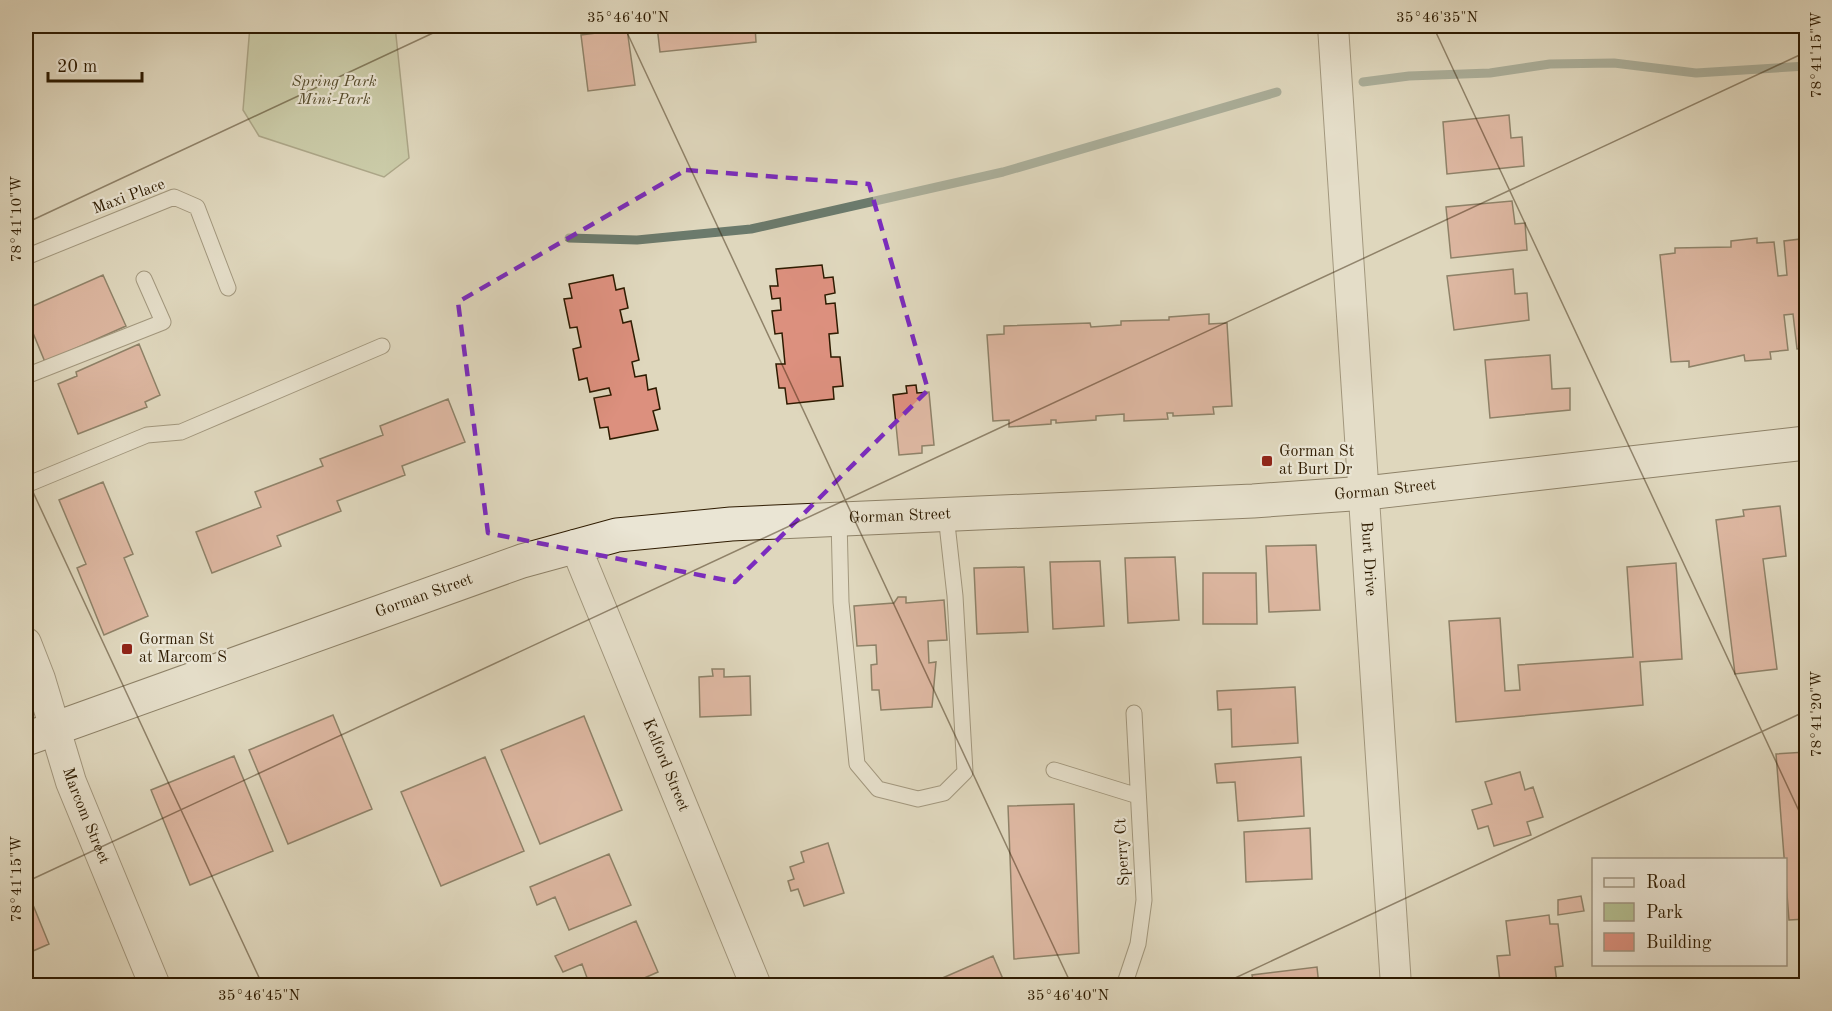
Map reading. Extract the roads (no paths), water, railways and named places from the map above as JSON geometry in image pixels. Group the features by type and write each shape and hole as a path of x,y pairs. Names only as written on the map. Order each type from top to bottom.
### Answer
{"main road":[{"name":"Gorman Street","path":"40,733 511,565 616,535 731,524 1366,493 1806,443"}],"street":[{"name":"Burt Drive","path":"1333,26 1366,493 1396,986"},
{"name":"Kelford Street","path":"575,545 756,986"},
{"name":"Marcom Street","path":"26,643 40,679 40,733 71,782 155,986"}],"lane":[{"name":"Maxi Place","path":"26,257 174,197 197,207 228,288"},
{"path":"26,376 163,322 144,279"},
{"path":"26,484 147,435 181,432 382,346"},
{"path":"839,519 841,602 857,764 878,789 918,799 944,793 964,772 956,596 946,514"},
{"name":"Sperry Ct","path":"1124,986 1138,944 1144,900 1134,713"},
{"path":"1054,770 1138,796"}],"waterway":[{"path":"1363,82 1409,76 1490,73 1550,64 1614,63 1696,73 1806,66"},
{"path":"569,238 637,240 751,229 1003,172 1277,92"}],"place":[{"name":"Gorman St at Burt Dr","path":"1267,461"},
{"name":"Gorman St at Marcom S","path":"127,649"}],"park label":[{"name":"Spring Park Mini-Park","path":"334,91"}]}
